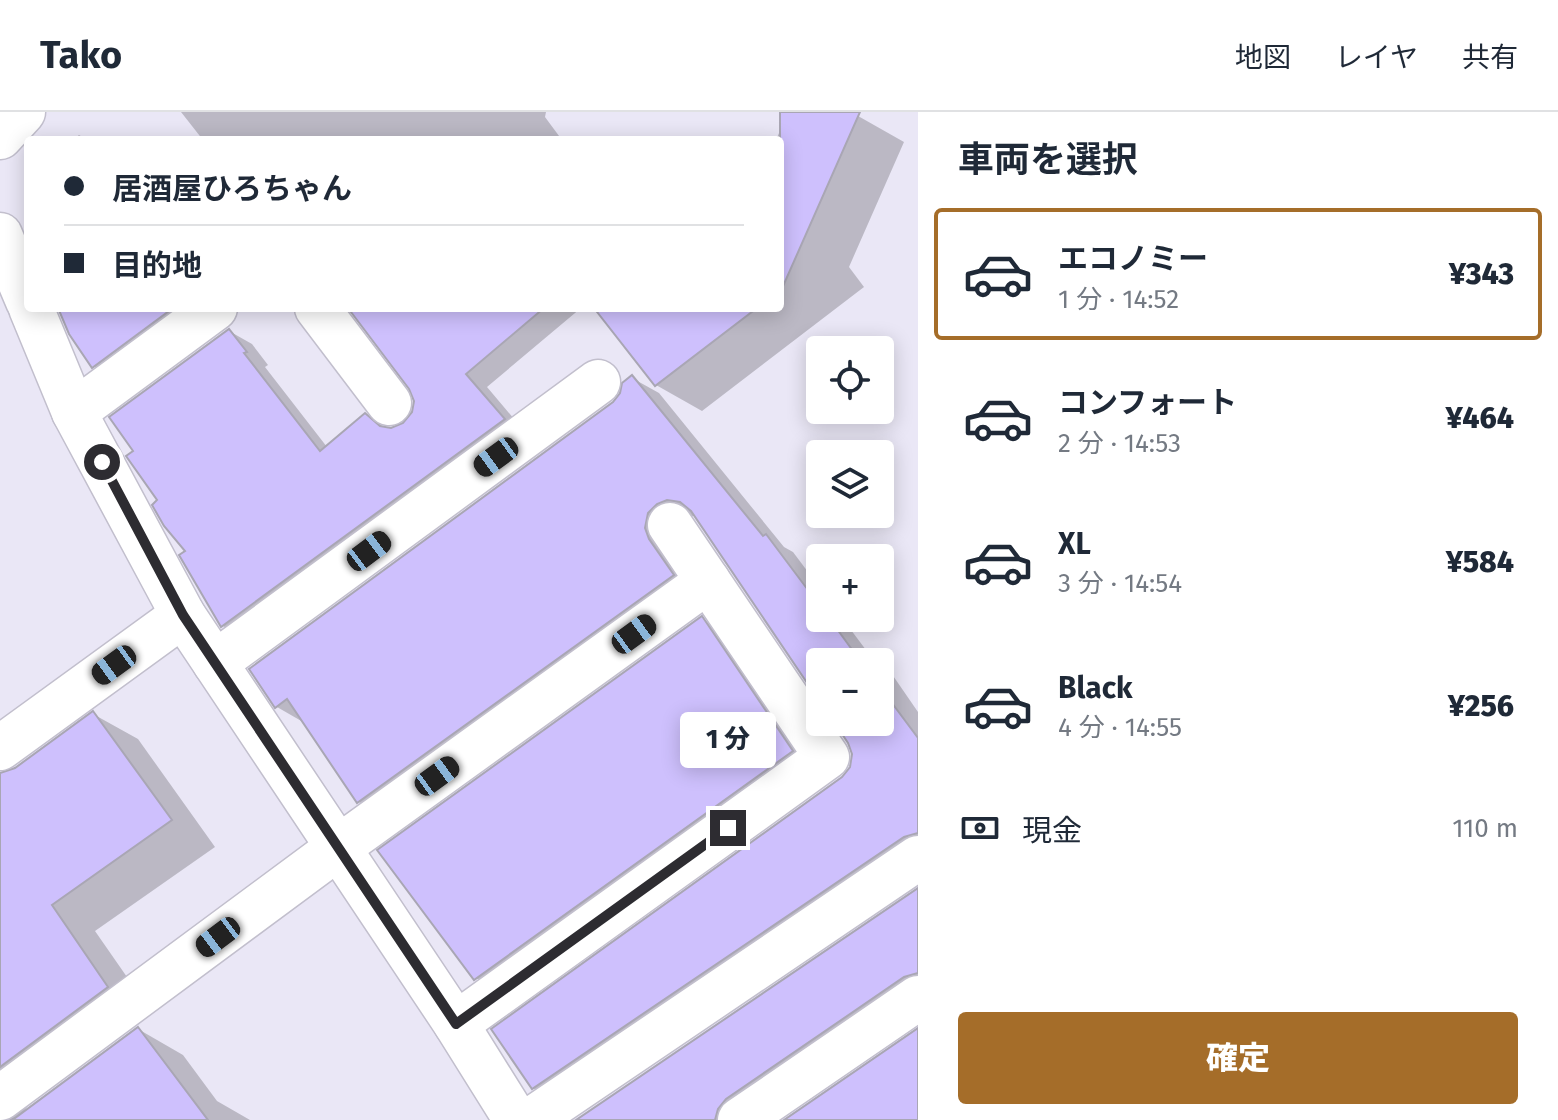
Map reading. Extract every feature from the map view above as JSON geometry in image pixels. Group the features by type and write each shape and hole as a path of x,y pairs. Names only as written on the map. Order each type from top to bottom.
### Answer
{"street":[{"path":"0,137 23,112"},
{"path":"0,235 24,292"},
{"path":"33,312 74,412 183,615 456,1024 516,1120"},
{"path":"74,412 210,312"},
{"path":"320,312 389,403"},
{"path":"215,663 598,382"},
{"path":"456,1024 827,757 670,525"},
{"path":"0,1098 339,847 708,581"},
{"path":"0,748 183,615"},
{"path":"531,1120 918,858"},
{"path":"740,1120 918,998"}],"building":[{"path":"780,112 860,112 784,284 784,136 780,136"},
{"path":"60,312 168,312 92,368 69,334"},
{"path":"351,312 539,312 466,374 505,419 221,627 179,555 185,551 164,526 152,505 157,500 126,456 133,451 109,417 229,329 320,451 365,413 380,426 391,428 403,423 412,412 414,401 409,389"},
{"path":"597,312 752,312 655,386"},
{"path":"632,375 763,536 766,534 806,587 806,632 839,632 851,648 806,648 806,681 691,511 680,502 667,500 648,513 645,528 674,575 357,803 287,699 275,708 249,669 613,402 620,393 622,383"},
{"path":"702,616 793,751 474,980 377,850"},
{"path":"894,706 918,738 918,833 904,837 532,1089 491,1029 842,777 850,767 852,754 843,736 894,736"},
{"path":"93,711 172,820 52,905 108,987 0,1067 0,773 15,768"},
{"path":"918,888 918,973 904,977 726,1099 718,1109 715,1120 576,1120"},
{"path":"138,1027 208,1120 10,1120 15,1118"},
{"path":"918,1028 918,1120 784,1120"}],"route":[{"path":"102,462 183,615 456,1024 728,828"}]}
